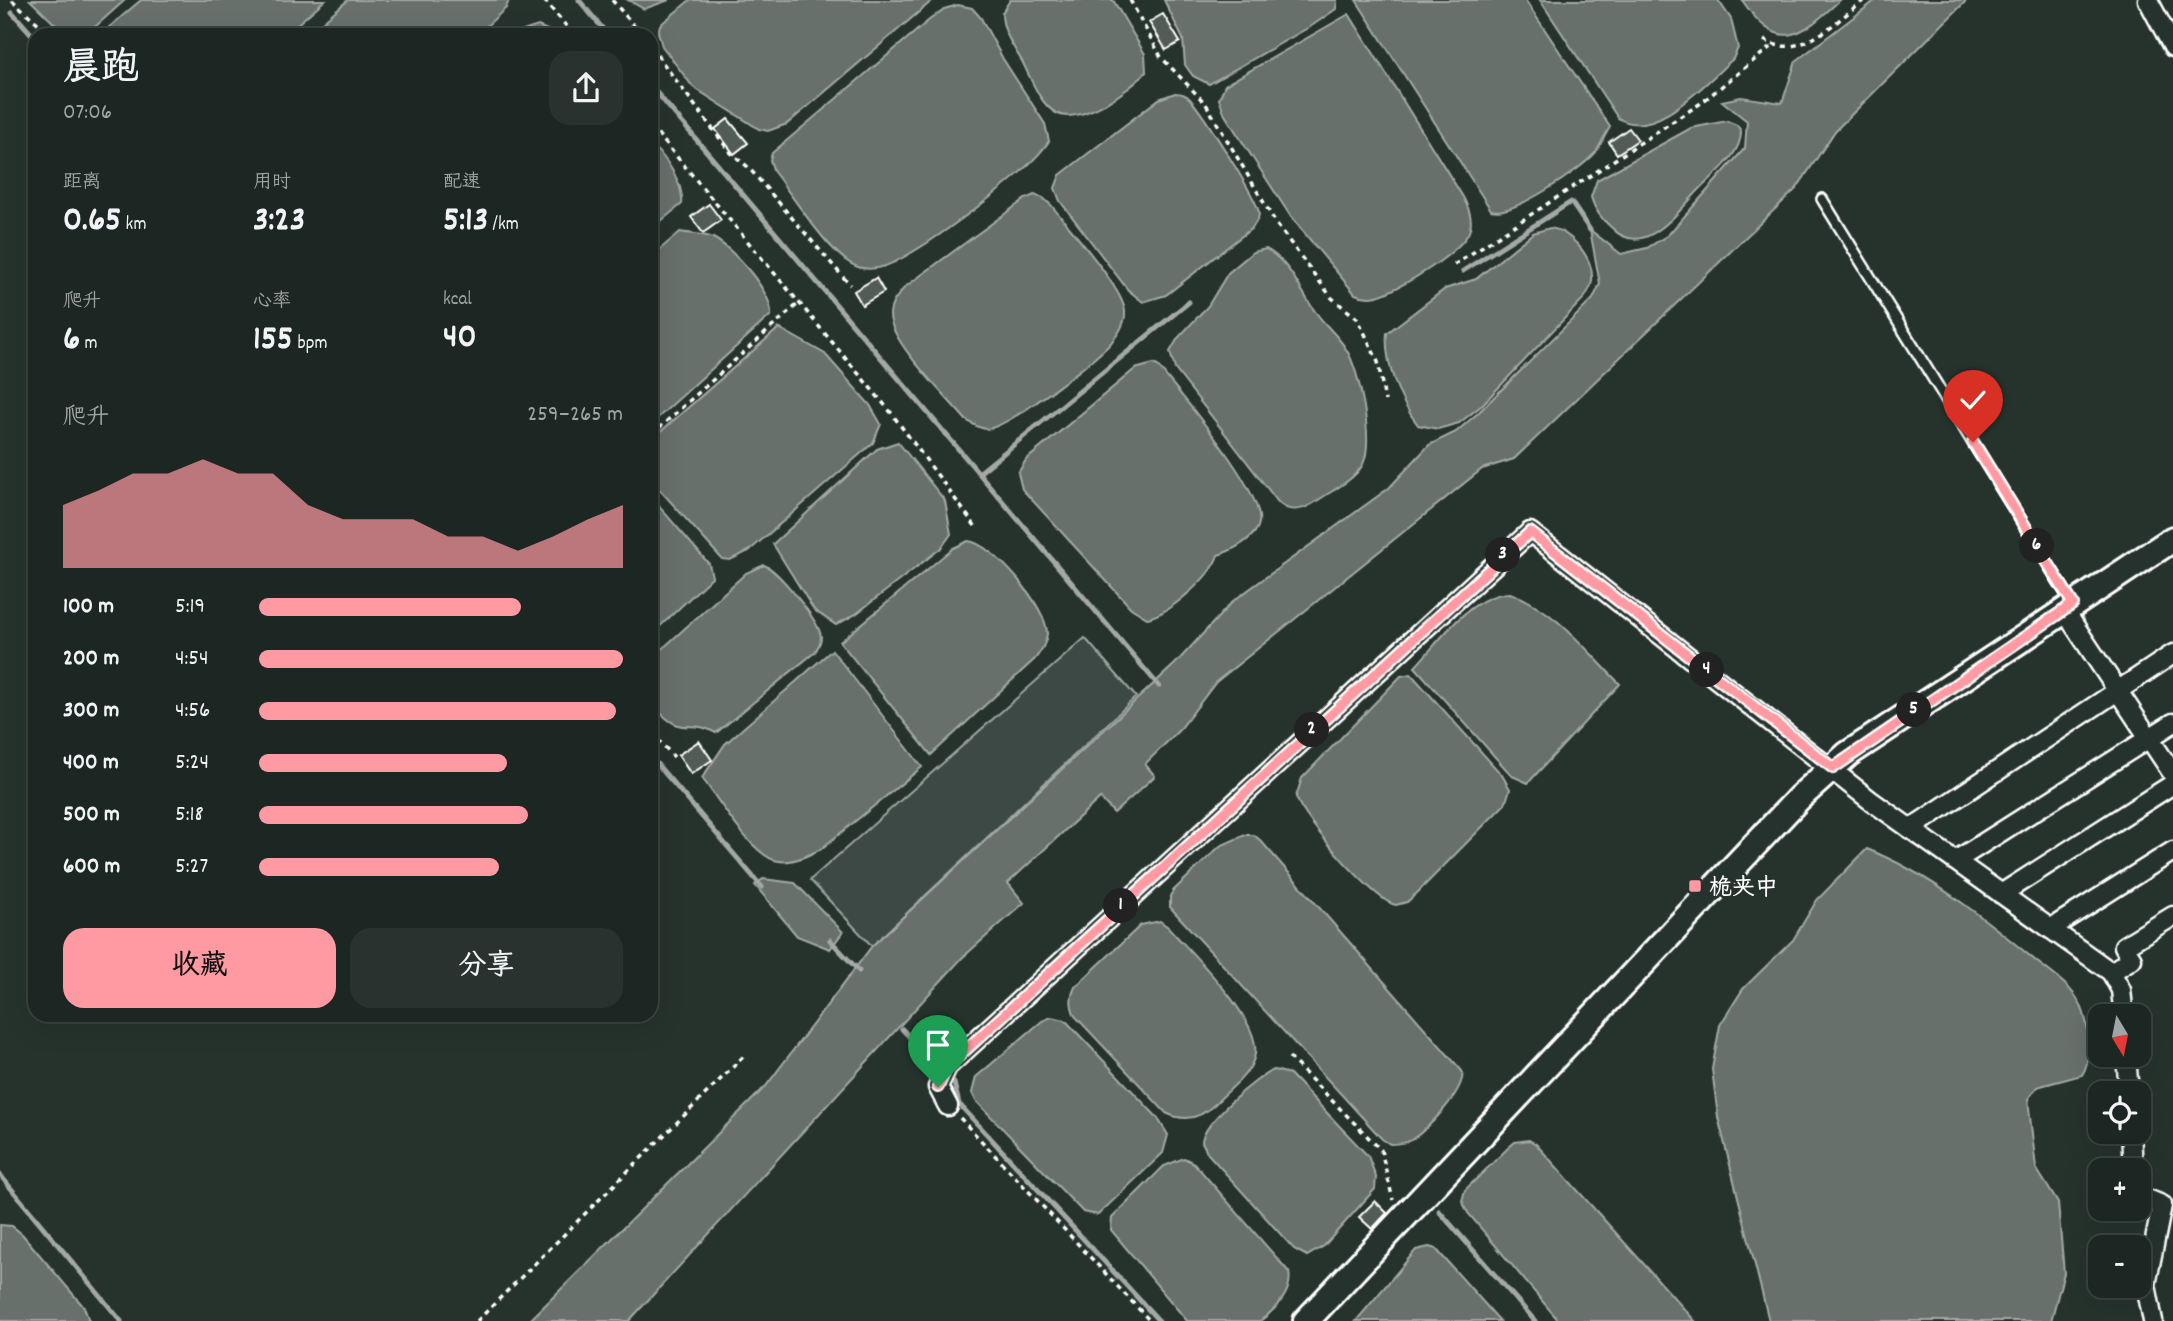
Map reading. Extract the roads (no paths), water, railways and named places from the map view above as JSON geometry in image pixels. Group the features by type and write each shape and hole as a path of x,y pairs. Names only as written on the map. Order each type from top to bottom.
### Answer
{"street":[{"path":"2148,0 2173,47"},
{"path":"948,1106 938,1087 947,1067 1530,532 1833,768 1870,800 2111,972 2121,990 2123,1004"},
{"path":"1306,1321 1799,798 1833,768 2068,607 2173,539"},
{"path":"2068,607 2173,774"},
{"path":"1910,829 2173,654"},
{"path":"1955,860 2173,723"},
{"path":"2001,894 2173,784"},
{"path":"2050,929 2173,851"},
{"path":"2111,972 2132,959 2124,946 2173,916"},
{"path":"2151,1200 2162,1205 2146,1285 2153,1321"}],"lane":[{"path":"1822,199 2068,607"}],"waterway":[{"path":"579,0 602,28"},
{"path":"12,12 28,30"},
{"path":"658,94 1159,686"},
{"path":"1463,271 1571,202 1590,230"},
{"path":"979,473 1189,302"},
{"path":"658,765 762,887"},
{"path":"830,940 859,971"},
{"path":"902,1029 941,1070"},
{"path":"948,1077 954,1083 959,1104 1159,1321"},
{"path":"0,1175 121,1321"},
{"path":"1439,1211 1535,1321"}],"place":[{"name":"桅夹中","path":"1695,886"}]}
